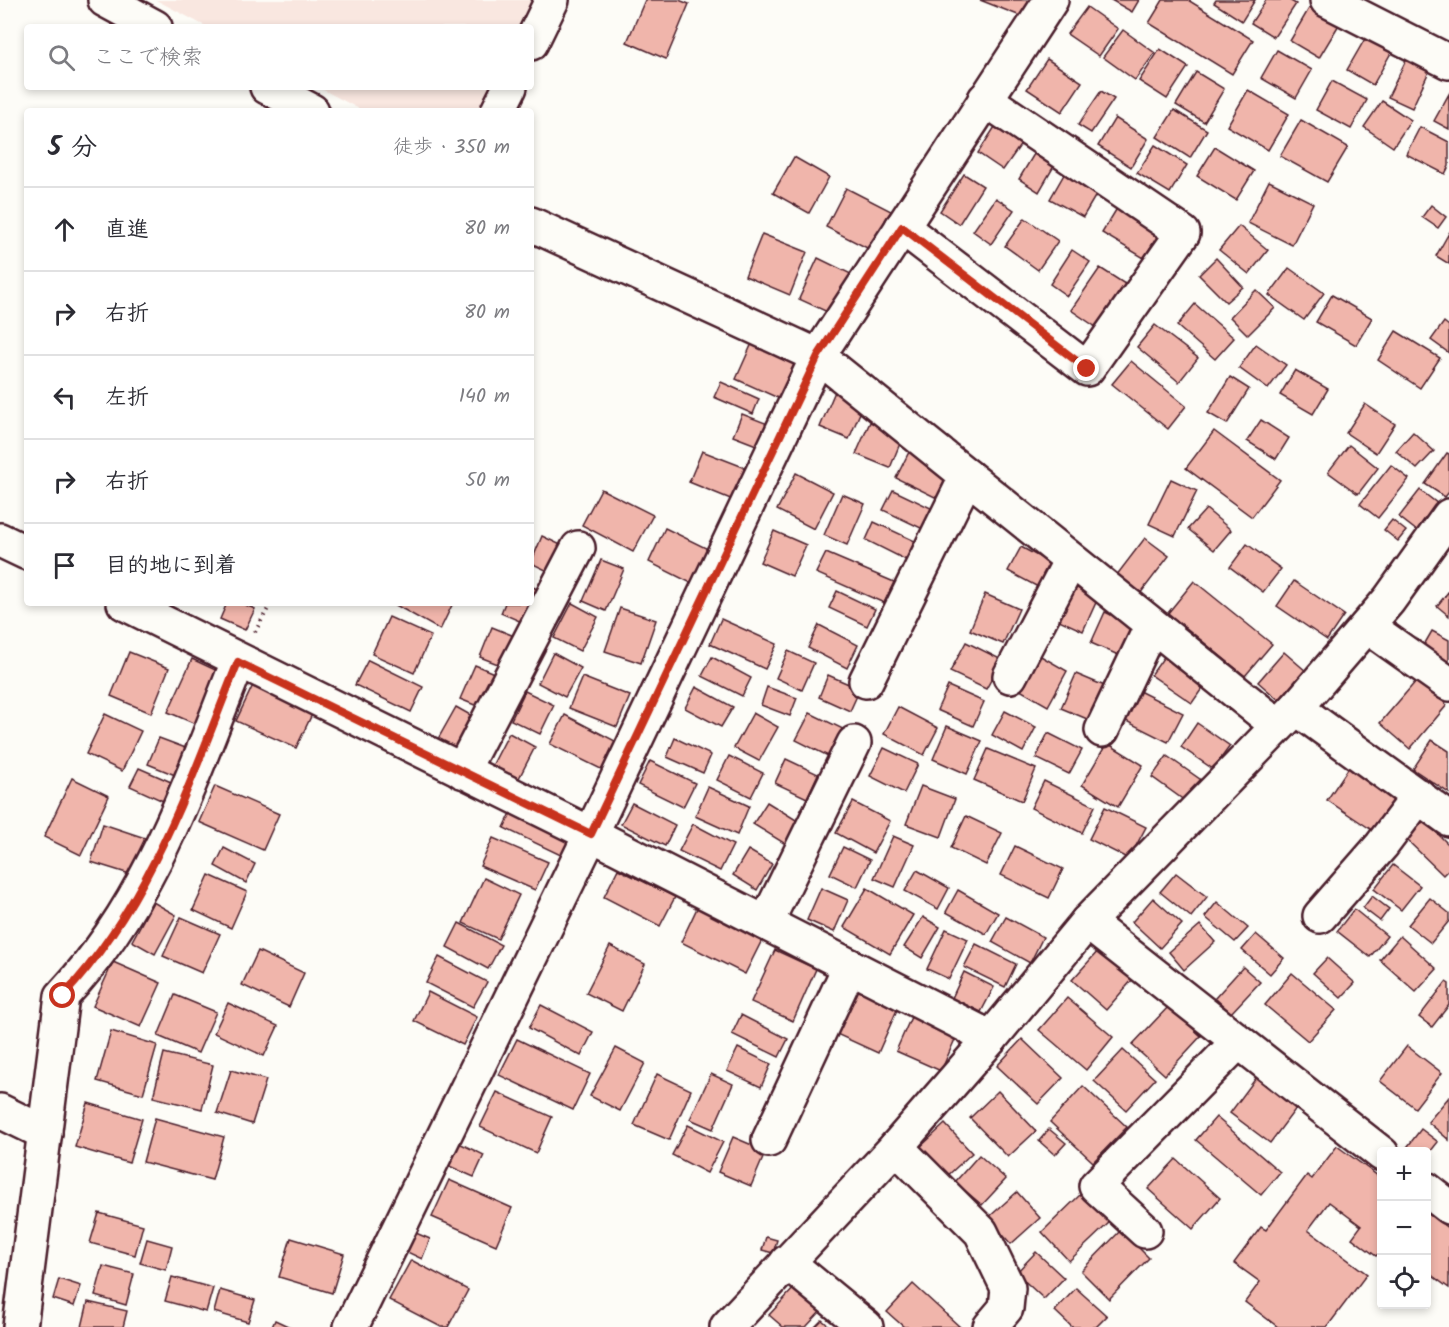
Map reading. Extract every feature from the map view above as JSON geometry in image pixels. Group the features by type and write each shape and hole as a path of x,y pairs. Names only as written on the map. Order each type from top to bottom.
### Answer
{"street":[{"path":"105,0 149,24"},
{"path":"534,37 552,0"},
{"path":"351,1327 591,834 818,356 1051,0"},
{"path":"1327,0 1378,12 1449,62"},
{"path":"273,90 306,108"},
{"path":"500,108 508,90"},
{"path":"902,227 1087,369 1184,233 985,99"},
{"path":"534,225 818,356 1152,625 1287,717 1419,796 1449,819"},
{"path":"866,681 967,476"},
{"path":"727,1327 896,1147 991,1038 1087,922 1287,717 1389,600 1449,516"},
{"path":"0,540 24,552"},
{"path":"462,771 578,548"},
{"path":"1011,676 1071,560"},
{"path":"130,606 238,662 591,834 991,1038"},
{"path":"1102,730 1152,625"},
{"path":"1367,626 1449,684"},
{"path":"13,1324 45,1133 63,996 87,970 146,879 166,840 238,662"},
{"path":"766,923 854,743"},
{"path":"1320,916 1382,845 1419,796"},
{"path":"1087,922 1377,1150"},
{"path":"769,1140 850,966"},
{"path":"1145,1231 1096,1186 1238,1042"},
{"path":"0,1111 45,1133"},
{"path":"896,1147 981,1232 1008,1288 1006,1308 990,1327"},
{"path":"1431,1193 1449,1207"},
{"path":"787,1262 866,1327"}],"shaded area":[{"path":"156,0 535,0 523,24 201,24"},
{"path":"324,90 491,90 482,108 357,108"}],"building":[{"path":"645,0 679,0 689,4 666,59 627,42"},
{"path":"980,0 1030,0 1023,17"},
{"path":"1111,0 1139,0 1132,12"},
{"path":"1163,0 1188,0 1253,40 1232,74 1149,23"},
{"path":"1216,0 1255,0 1242,21 1214,3"},
{"path":"1266,0 1289,0 1296,4 1274,37 1251,23"},
{"path":"1311,5 1340,23 1319,58 1290,41"},
{"path":"1087,7 1118,29 1099,56 1067,34"},
{"path":"1123,30 1155,53 1135,80 1103,57"},
{"path":"1366,37 1392,51 1373,85 1347,70"},
{"path":"1160,49 1188,67 1167,99 1139,81"},
{"path":"1277,50 1312,70 1296,98 1261,78"},
{"path":"1409,54 1432,65 1412,108 1388,97"},
{"path":"1047,59 1082,82 1062,112 1027,89"},
{"path":"1196,72 1224,89 1204,122 1176,105"},
{"path":"1332,81 1367,100 1351,129 1316,110"},
{"path":"1248,90 1289,114 1268,150 1227,126"},
{"path":"1101,91 1114,99 1091,133 1078,125"},
{"path":"1449,94 1449,129 1434,121"},
{"path":"1382,101 1411,120 1393,147 1364,127"},
{"path":"1174,110 1207,130 1190,158 1157,137"},
{"path":"1115,118 1148,139 1131,167 1098,146"},
{"path":"1000,119 1026,137 1003,170 978,153"},
{"path":"1301,120 1348,147 1327,182 1280,156"},
{"path":"1420,127 1449,142 1449,166 1445,174 1406,154"},
{"path":"1155,145 1187,165 1170,193 1137,173"},
{"path":"1215,147 1254,171 1236,200 1197,176"},
{"path":"1037,149 1057,161 1039,192 1019,179"},
{"path":"794,157 829,177 809,213 773,193"},
{"path":"1066,171 1099,190 1083,217 1050,199"},
{"path":"964,174 983,186 959,224 940,211"},
{"path":"1269,181 1313,203 1292,245 1248,223"},
{"path":"846,188 891,211 871,250 826,227"},
{"path":"996,198 1014,210 991,244 973,231"},
{"path":"1119,205 1161,230 1144,258 1102,233"},
{"path":"1431,205 1446,217 1438,228 1422,217"},
{"path":"1025,218 1058,241 1038,270 1005,246"},
{"path":"1239,226 1268,250 1249,274 1219,250"},
{"path":"1449,233 1449,264 1436,256"},
{"path":"762,234 807,252 790,295 745,276"},
{"path":"1072,250 1090,262 1067,296 1050,284"},
{"path":"818,258 851,274 832,314 799,299"},
{"path":"1216,258 1243,287 1226,302 1199,275"},
{"path":"1100,268 1125,284 1096,327 1071,310"},
{"path":"1289,268 1324,293 1304,320 1269,295"},
{"path":"1256,290 1275,308 1248,335 1230,317"},
{"path":"1332,295 1372,318 1356,345 1316,322"},
{"path":"1195,304 1234,338 1215,359 1177,326"},
{"path":"1444,322 1449,326 1449,353 1431,340"},
{"path":"1155,325 1198,358 1179,382 1137,347"},
{"path":"1396,331 1440,358 1420,388 1378,360"},
{"path":"753,341 804,364 787,402 736,379"},
{"path":"1256,344 1286,365 1268,389 1239,368"},
{"path":"1131,361 1186,406 1168,429 1112,384"},
{"path":"1295,370 1328,389 1313,414 1280,395"},
{"path":"1230,377 1249,389 1227,424 1208,413"},
{"path":"721,382 759,399 753,414 714,397"},
{"path":"836,389 865,401 849,439 820,427"},
{"path":"1365,404 1395,424 1376,453 1346,433"},
{"path":"742,414 773,426 764,448 733,436"},
{"path":"1261,420 1289,438 1276,459 1247,441"},
{"path":"870,422 903,436 890,468 856,454"},
{"path":"1214,431 1280,480 1252,517 1186,468"},
{"path":"1413,432 1434,451 1417,469 1396,451"},
{"path":"1349,445 1378,468 1358,494 1328,472"},
{"path":"702,451 751,470 738,502 689,482"},
{"path":"909,452 950,473 937,498 896,478"},
{"path":"1447,453 1449,454 1449,492 1445,497 1425,484"},
{"path":"1391,465 1409,479 1378,518 1360,504"},
{"path":"796,473 833,492 814,529 777,510"},
{"path":"1171,479 1197,491 1175,536 1149,524"},
{"path":"601,489 653,515 633,552 582,525"},
{"path":"893,490 933,509 923,529 883,510"},
{"path":"1420,490 1438,504 1417,531 1399,517"},
{"path":"842,494 865,504 847,545 824,535"},
{"path":"1206,509 1231,530 1214,550 1188,529"},
{"path":"1392,520 1406,531 1398,541 1384,530"},
{"path":"874,522 915,541 906,560 866,540"},
{"path":"665,528 712,551 695,585 649,562"},
{"path":"774,531 806,545 792,576 760,562"},
{"path":"542,536 565,547 552,573 534,564 534,556"},
{"path":"1145,538 1169,556 1140,594 1116,576"},
{"path":"1247,544 1281,569 1263,592 1230,567"},
{"path":"1021,547 1054,565 1040,588 1008,571"},
{"path":"826,553 894,582 884,603 816,573"},
{"path":"601,560 624,569 606,611 583,601"},
{"path":"1194,581 1272,644 1245,676 1168,613"},
{"path":"1294,581 1344,615 1327,640 1277,606"},
{"path":"1075,587 1098,598 1083,631 1059,620"},
{"path":"534,588 545,593 531,626 501,613 504,606 534,606"},
{"path":"837,591 875,609 867,626 829,608"},
{"path":"1449,591 1449,616 1437,606"},
{"path":"985,594 1019,609 1003,644 970,630"},
{"path":"572,603 598,617 580,651 554,638"},
{"path":"226,606 248,606 255,609 245,630 220,619"},
{"path":"397,606 452,606 440,630"},
{"path":"620,608 656,620 641,663 605,651"},
{"path":"1105,612 1139,628 1125,658 1091,643"},
{"path":"389,617 431,636 414,673 372,654"},
{"path":"721,619 777,644 765,669 710,644"},
{"path":"819,625 858,645 847,668 808,648"},
{"path":"492,627 514,636 503,666 480,657"},
{"path":"1432,631 1449,640 1449,665 1421,650"},
{"path":"966,642 1002,660 986,689 950,672"},
{"path":"788,651 814,663 802,690 776,678"},
{"path":"1032,651 1067,671 1048,706 1013,686"},
{"path":"1168,651 1208,680 1192,703 1151,675"},
{"path":"129,652 169,668 151,713 111,696"},
{"path":"1284,652 1307,672 1280,701 1258,682"},
{"path":"553,653 581,668 565,697 538,683"},
{"path":"712,657 751,678 742,696 702,676"},
{"path":"192,659 224,674 200,726 168,712"},
{"path":"368,660 423,687 411,712 355,685"},
{"path":"475,665 501,676 487,710 460,699"},
{"path":"1076,674 1107,687 1092,721 1061,708"},
{"path":"828,675 860,689 850,711 819,697"},
{"path":"582,677 630,696 617,727 569,708"},
{"path":"1417,680 1447,705 1410,749 1380,723"},
{"path":"254,683 314,710 296,748 236,721"},
{"path":"948,686 984,702 973,726 937,710"},
{"path":"696,687 733,707 721,727 685,708"},
{"path":"767,687 797,698 790,716 761,705"},
{"path":"525,691 554,705 540,734 511,720"},
{"path":"1139,691 1183,713 1168,742 1124,720"},
{"path":"456,707 481,721 463,753 438,739"},
{"path":"898,707 938,728 924,755 884,734"},
{"path":"1005,711 1036,727 1023,752 992,735"},
{"path":"753,713 778,727 759,761 734,748"},
{"path":"810,713 843,729 830,757 796,740"},
{"path":"105,714 141,731 122,771 86,754"},
{"path":"565,715 617,742 603,770 550,744"},
{"path":"1197,723 1230,746 1213,769 1181,747"},
{"path":"947,726 982,741 967,774 933,759"},
{"path":"509,733 535,747 518,780 492,766"},
{"path":"1048,733 1082,750 1069,774 1036,758"},
{"path":"159,738 191,750 180,777 148,764"},
{"path":"675,738 711,755 703,773 667,757"},
{"path":"1432,740 1449,751 1449,793 1413,769"},
{"path":"1107,743 1143,765 1118,807 1082,785"},
{"path":"884,748 918,764 904,793 870,776"},
{"path":"988,749 1036,769 1022,801 974,780"},
{"path":"729,756 763,773 751,797 717,780"},
{"path":"1167,756 1204,782 1188,803 1152,777"},
{"path":"786,759 818,774 807,798 775,783"},
{"path":"650,761 695,783 683,807 638,785"},
{"path":"1349,767 1397,799 1375,832 1327,800"},
{"path":"139,768 171,782 163,801 130,786"},
{"path":"72,778 109,796 81,855 44,837"},
{"path":"1044,781 1095,806 1082,833 1031,808"},
{"path":"215,786 279,814 263,850 199,822"},
{"path":"921,786 955,799 941,837 906,824"},
{"path":"708,787 749,806 737,835 695,816"},
{"path":"767,802 801,823 787,845 753,824"},
{"path":"853,802 890,821 873,853 836,833"},
{"path":"632,803 675,825 665,846 621,824"},
{"path":"1105,807 1146,827 1129,859 1089,839"},
{"path":"512,811 577,841 569,859 504,828"},
{"path":"966,816 1002,833 986,865 951,848"},
{"path":"1424,820 1449,845 1449,869 1443,875 1406,839"},
{"path":"103,824 145,838 133,875 91,862"},
{"path":"693,824 733,845 720,871 679,851"},
{"path":"893,836 914,845 895,887 874,878"},
{"path":"493,838 548,862 535,890 480,866"},
{"path":"1015,846 1063,869 1049,898 1001,875"},
{"path":"843,847 870,860 857,887 830,874"},
{"path":"224,848 255,864 246,883 215,866"},
{"path":"748,850 772,864 757,890 733,875"},
{"path":"1393,865 1420,886 1401,910 1374,889"},
{"path":"618,869 675,897 660,926 604,897"},
{"path":"917,870 949,888 938,909 905,891"},
{"path":"1176,873 1207,897 1191,917 1160,892"},
{"path":"209,875 247,892 231,928 193,910"},
{"path":"484,878 519,895 498,939 463,923"},
{"path":"821,888 848,900 834,932 807,920"},
{"path":"867,888 913,915 890,954 844,927"},
{"path":"958,890 998,913 986,934 946,912"},
{"path":"1372,896 1389,909 1380,921 1363,908"},
{"path":"1153,898 1182,924 1160,948 1132,922"},
{"path":"1430,898 1449,913 1449,921 1431,943 1408,925"},
{"path":"153,902 176,915 155,954 132,941"},
{"path":"1217,902 1248,928 1235,942 1205,917"},
{"path":"698,906 763,938 745,974 681,942"},
{"path":"1354,909 1387,936 1370,957 1337,931"},
{"path":"181,917 220,934 202,973 163,956"},
{"path":"923,917 940,927 922,958 904,947"},
{"path":"1006,917 1043,937 1030,963 992,942"},
{"path":"459,923 501,945 488,969 447,947"},
{"path":"1200,925 1215,942 1184,970 1169,952"},
{"path":"946,929 968,939 949,979 927,969"},
{"path":"1256,934 1284,958 1270,974 1242,950"},
{"path":"1400,936 1437,969 1416,992 1380,960"},
{"path":"976,944 1016,964 1005,987 964,967"},
{"path":"610,946 645,964 622,1011 586,993"},
{"path":"775,950 816,969 793,1021 751,1002"},
{"path":"1099,950 1133,979 1106,1010 1072,980"},
{"path":"258,951 304,973 289,1007 242,985"},
{"path":"439,957 487,982 473,1007 426,983"},
{"path":"1327,958 1355,983 1341,998 1313,973"},
{"path":"113,962 161,983 141,1027 93,1006"},
{"path":"1243,967 1260,982 1231,1013 1215,998"},
{"path":"964,972 994,987 981,1012 952,998"},
{"path":"1292,973 1336,1010 1308,1041 1265,1005"},
{"path":"852,982 900,1003 878,1053 830,1031"},
{"path":"1446,982 1449,984 1449,1005 1432,1027 1419,1017"},
{"path":"428,992 477,1017 463,1045 414,1021"},
{"path":"175,995 216,1012 198,1053 158,1036"},
{"path":"1067,998 1113,1037 1086,1070 1039,1030"},
{"path":"228,1003 278,1026 264,1056 214,1033"},
{"path":"541,1005 593,1032 581,1056 529,1028"},
{"path":"1169,1006 1201,1036 1165,1075 1132,1045"},
{"path":"915,1008 960,1028 941,1071 896,1051"},
{"path":"741,1015 788,1039 779,1057 732,1034"},
{"path":"111,1031 157,1045 143,1094 97,1081"},
{"path":"517,1039 590,1074 573,1110 499,1075"},
{"path":"1022,1039 1063,1078 1038,1104 997,1066"},
{"path":"1407,1046 1442,1073 1415,1108 1380,1081"},
{"path":"616,1048 645,1063 620,1111 590,1096"},
{"path":"738,1048 771,1064 761,1087 727,1071"},
{"path":"1123,1050 1155,1079 1126,1110 1094,1081"},
{"path":"164,1053 213,1065 202,1109 153,1097"},
{"path":"231,1070 266,1080 252,1124 217,1113"},
{"path":"657,1074 691,1090 669,1140 634,1125"},
{"path":"711,1074 733,1084 713,1129 690,1119"},
{"path":"1259,1074 1300,1103 1270,1143 1230,1113"},
{"path":"1083,1086 1127,1127 1093,1162 1050,1122"},
{"path":"998,1091 1036,1131 1008,1157 970,1118"},
{"path":"497,1092 552,1117 536,1153 480,1127"},
{"path":"1449,1097 1449,1140 1428,1122"},
{"path":"88,1103 142,1119 129,1163 75,1147"},
{"path":"1216,1117 1280,1172 1261,1195 1196,1140"},
{"path":"155,1118 224,1137 212,1180 143,1162"},
{"path":"945,1124 972,1153 944,1179 917,1150"},
{"path":"688,1125 723,1142 707,1173 672,1155"},
{"path":"1049,1129 1066,1143 1055,1155 1039,1141"},
{"path":"1421,1129 1438,1142 1431,1151 1431,1147 1407,1147"},
{"path":"733,1137 766,1151 751,1186 718,1172"},
{"path":"457,1142 484,1155 474,1177 447,1165"},
{"path":"1337,1146 1377,1175 1377,1255 1352,1238 1361,1226 1329,1202 1308,1230 1367,1274 1327,1327 1278,1327 1245,1302 1260,1282 1234,1263 1261,1227 1266,1230 1307,1175 1312,1179"},
{"path":"979,1155 1006,1179 982,1205 955,1182"},
{"path":"1176,1159 1220,1198 1193,1229 1148,1189"},
{"path":"449,1180 512,1208 496,1245 432,1217"},
{"path":"1017,1192 1040,1218 1011,1244 988,1218"},
{"path":"1083,1192 1111,1221 1069,1261 1042,1232"},
{"path":"99,1213 143,1225 135,1255 90,1243"},
{"path":"1431,1216 1449,1229 1449,1288 1431,1275"},
{"path":"1121,1230 1149,1258 1109,1299 1081,1271"},
{"path":"411,1231 430,1239 422,1259 403,1250"},
{"path":"766,1237 777,1240 773,1253 762,1250"},
{"path":"291,1238 344,1254 332,1293 279,1277"},
{"path":"147,1239 172,1246 166,1270 140,1263"},
{"path":"1036,1252 1064,1278 1044,1299 1016,1273"},
{"path":"411,1260 468,1290 448,1327 441,1327 389,1300"},
{"path":"103,1266 134,1274 126,1305 95,1296"},
{"path":"172,1277 213,1288 206,1312 165,1301"},
{"path":"59,1279 81,1286 74,1306 53,1299"},
{"path":"913,1284 960,1327 904,1327 887,1312"},
{"path":"795,1287 821,1311 806,1327 783,1327 769,1315"},
{"path":"1076,1288 1107,1316 1096,1327 1072,1327 1055,1311"},
{"path":"220,1290 255,1300 248,1322 214,1312"},
{"path":"88,1302 127,1311 123,1327 82,1327"},
{"path":"275,1320 290,1327 272,1327"},
{"path":"822,1320 830,1327 815,1327"}],"route":[{"path":"63,996 87,970 141,889 166,840 238,662 591,834 818,356 902,227 1087,369"}]}
